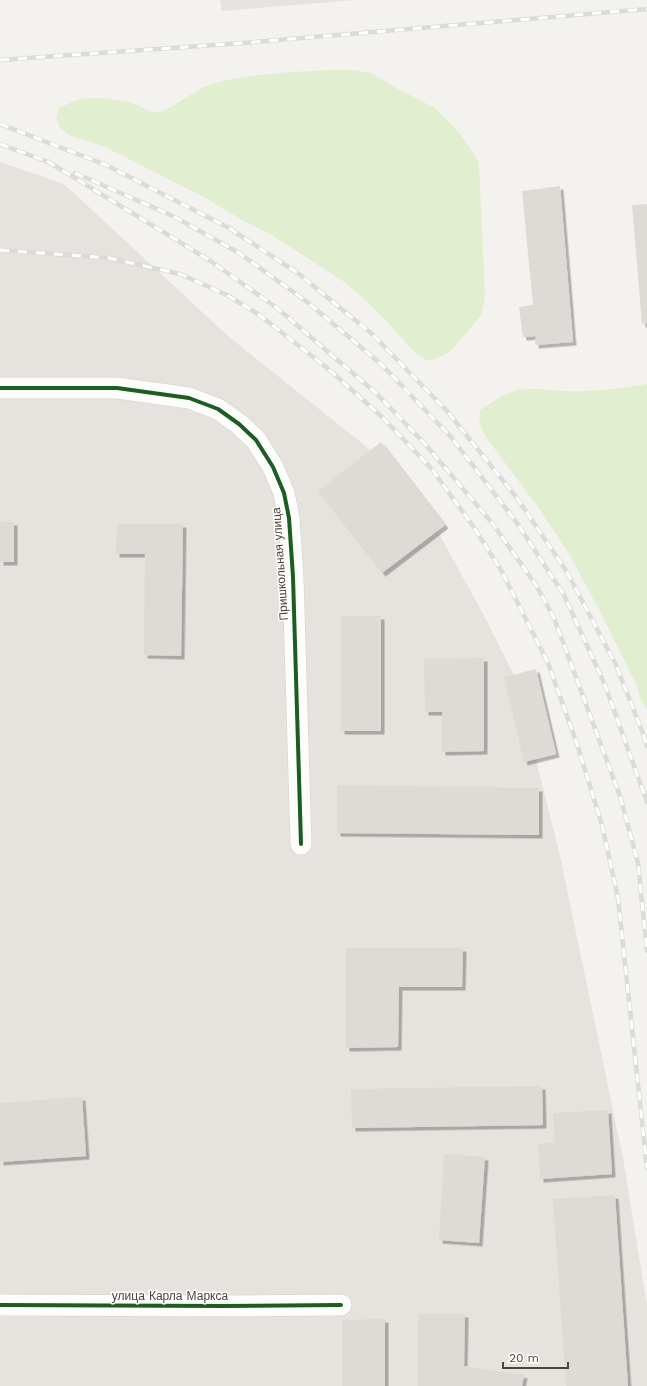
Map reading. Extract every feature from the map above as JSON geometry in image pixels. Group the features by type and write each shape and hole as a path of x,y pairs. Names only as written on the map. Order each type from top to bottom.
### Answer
{"street":[{"name":"Пришкольная улица","path":"0,388 118,388 189,398 218,409 239,424 256,440 273,467 284,493 289,518 294,585 301,844"},
{"name":"улица Карла Маркса","path":"0,1305 341,1305"}],"shaded area":[{"path":"220,0 355,0 222,11"},
{"path":"0,162 64,184 229,337 373,452 438,532 482,612 515,677 559,851 623,1158 647,1306 647,1386 0,1386"}],"green space":[{"path":"355,70 373,74 401,91 436,109 460,134 479,162 485,296 483,308 480,317 451,351 437,359 426,360 416,354 378,312 346,283 272,235 242,220 202,196 105,147 70,136 59,127 56,118 59,108 81,99 102,98 118,100 138,105 155,112 167,109 196,91 223,81 268,74"},
{"path":"647,384 647,709 642,702 635,682 604,619 568,552 538,507 488,440 479,419 480,410 511,392 533,389 585,391 616,389"}],"building":[{"path":"560,186 573,342 535,345 536,336 523,337 519,307 533,305 522,191"},
{"path":"647,204 647,323 642,324 632,205"},
{"path":"381,442 445,525 382,573 318,491"},
{"path":"0,522 14,522 14,562 0,562"},
{"path":"117,524 183,524 181,656 144,655 145,554 116,554"},
{"path":"341,616 381,616 381,731 341,731"},
{"path":"484,658 484,751 442,752 442,712 425,712 424,659"},
{"path":"536,669 556,754 524,762 504,677"},
{"path":"337,785 539,788 539,835 337,833"},
{"path":"346,948 463,948 462,987 399,987 398,1047 346,1048"},
{"path":"542,1086 543,1125 352,1128 351,1089"},
{"path":"82,1097 86,1156 0,1162 0,1103"},
{"path":"608,1110 612,1174 540,1179 538,1144 555,1143 553,1113"},
{"path":"444,1154 485,1157 479,1243 439,1240"},
{"path":"615,1195 628,1386 566,1386 553,1199"},
{"path":"418,1314 465,1314 464,1366 524,1375 522,1386 418,1386"},
{"path":"385,1319 385,1386 342,1386 342,1320"}],"railway":[{"path":"0,60 243,43 647,9"},
{"path":"0,124 106,165 229,228 299,274 372,334 447,411 517,498 567,572 616,665 647,746"},
{"path":"0,144 51,163"},
{"path":"47,161 209,260 277,308 377,394 425,444 493,524 536,585 554,618 620,796 638,863 647,951"},
{"path":"75,173 173,216 239,253 306,301 381,364 451,437 517,523 564,595 605,685 647,802"},
{"path":"0,250 109,258 180,274 227,295 258,314 326,367 381,416 431,468 473,526 501,570 548,663 577,744 602,825 618,898 647,1168"}],"cycle path":[{"path":"0,388 117,388 189,398 218,409 239,424 256,440 273,467 284,493 289,518 293,577 301,844"},
{"path":"0,1305 341,1305"}]}
